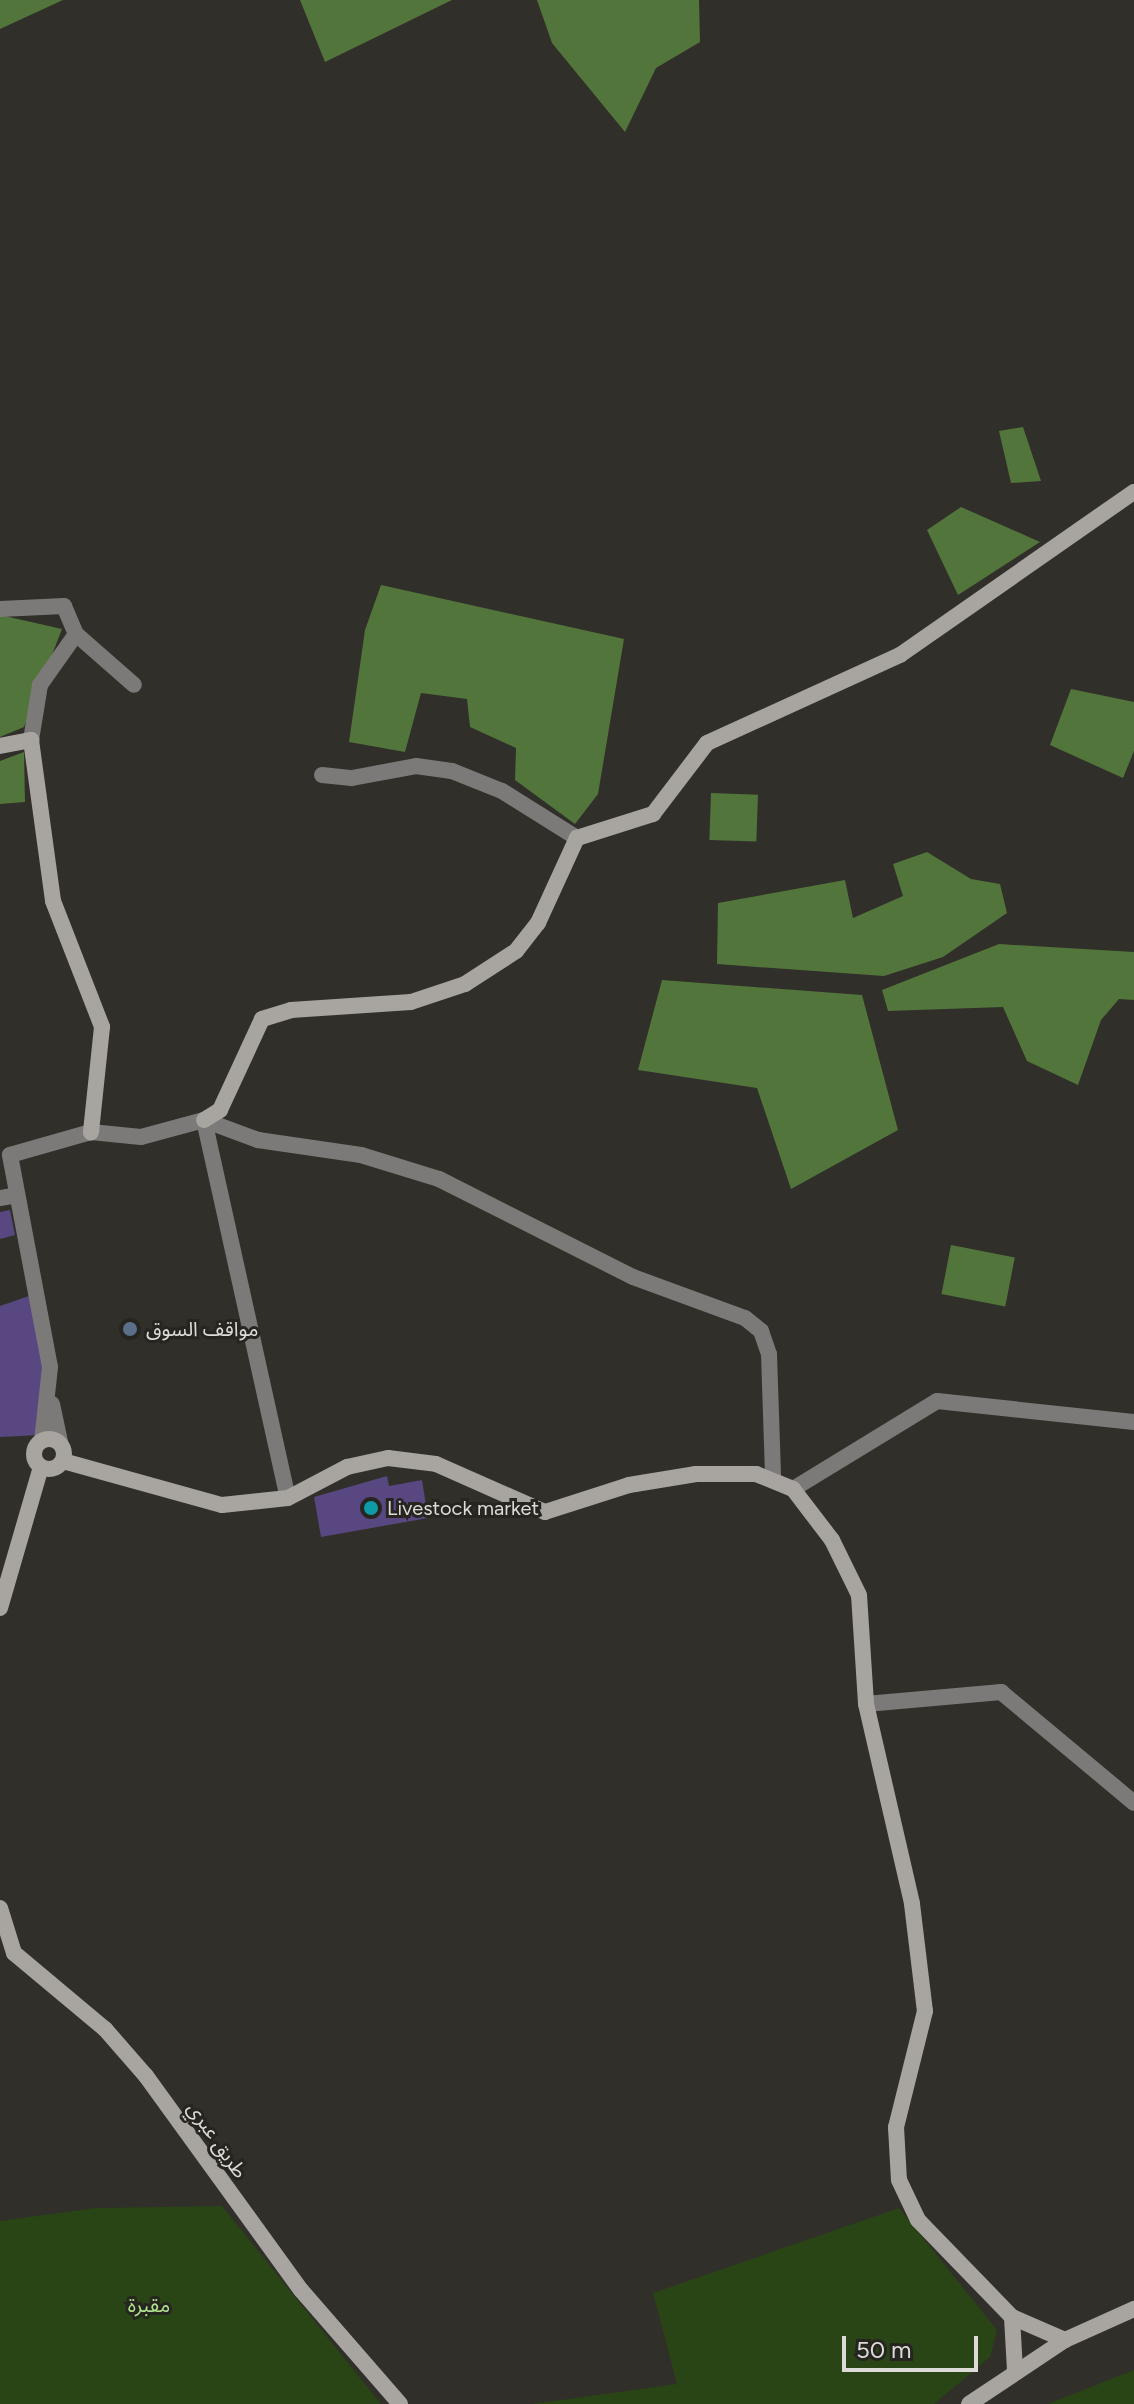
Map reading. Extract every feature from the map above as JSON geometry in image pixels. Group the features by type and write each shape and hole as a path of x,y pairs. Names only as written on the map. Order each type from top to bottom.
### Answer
{"street":[{"path":"63,1461 52,1404 48,1347 8,1196 14,1150 91,1132 141,1137 204,1120 220,1110 262,1019 291,1010 411,1002 465,984 516,951 538,923 577,838 653,814 707,743 900,655 1134,492"},
{"path":"0,609 64,606 76,634 134,685"},
{"path":"76,634 40,685 31,740 53,901 102,1027 91,1132"},
{"path":"0,746 31,740"},
{"path":"322,775 352,778 416,766 452,771 502,791 577,838"},
{"path":"204,1120 258,1140 335,1149 439,1179 633,1277 745,1318 761,1331 769,1354 773,1477"},
{"path":"204,1120 288,1498"},
{"path":"793,1489 937,1401 1134,1422"},
{"path":"41,1467 34,1457 42,1441 52,1404"},
{"path":"42,1441 60,1443"},
{"path":"41,1467 63,1461 222,1505 288,1498 347,1467 388,1458 436,1464 545,1512 662,1478 773,1477 793,1489 832,1540 859,1595 866,1704 912,1904 925,1997 896,2127 899,2180 918,2220 1012,2317 1065,2340"},
{"path":"0,1608 41,1467"},
{"path":"866,1704 1001,1692 1134,1803"},
{"name":"طريق عبري","path":"0,1908 14,1953 105,2029 146,2076 301,2290 400,2404"},
{"path":"969,2404 1065,2340 1134,2309"},
{"path":"1012,2317 1015,2371"}],"green space":[{"path":"0,0 63,0 0,29"},
{"path":"300,0 452,0 325,62"},
{"path":"537,0 699,0 700,42 656,68 625,132 552,43"},
{"path":"1023,427 1041,481 1011,483 999,431"},
{"path":"961,507 1040,542 958,595 927,530"},
{"path":"381,585 624,639 598,794 575,824 515,780 516,748 470,727 467,699 421,693 405,752 349,742 365,630"},
{"path":"0,615 62,629 24,727 0,737"},
{"path":"1071,689 1134,702 1134,751 1123,778 1050,745"},
{"path":"24,752 25,802 0,804 0,761"},
{"path":"711,793 758,795 756,842 709,840"},
{"path":"927,852 971,879 1000,884 1007,913 943,957 884,976 717,964 718,903 845,880 853,918 903,896 893,864"},
{"path":"999,944 1134,952 1134,1000 1119,999 1101,1020 1078,1085 1027,1061 1003,1007 888,1011 882,990"},
{"path":"662,980 862,995 898,1130 791,1189 757,1088 638,1070"},
{"path":"951,1245 1015,1257 1005,1306 941,1294"},
{"name":"مقبرة","path":"222,2206 381,2404 0,2404 0,2221 95,2208"},
{"path":"899,2208 997,2330 990,2357 934,2404 532,2404 677,2384 653,2293"},
{"path":"1134,2370 1134,2404 1048,2404"}],"building":[{"path":"10,1210 15,1235 0,1239 0,1212"},
{"path":"29,1296 44,1366 40,1435 0,1437 0,1306"},
{"name":"Livestock market","path":"387,1476 389,1486 422,1480 428,1518 321,1537 314,1497"}],"place":[{"name":"مواقف السوق","path":"130,1329"},
{"name":"Livestock market","path":"371,1508"}]}
